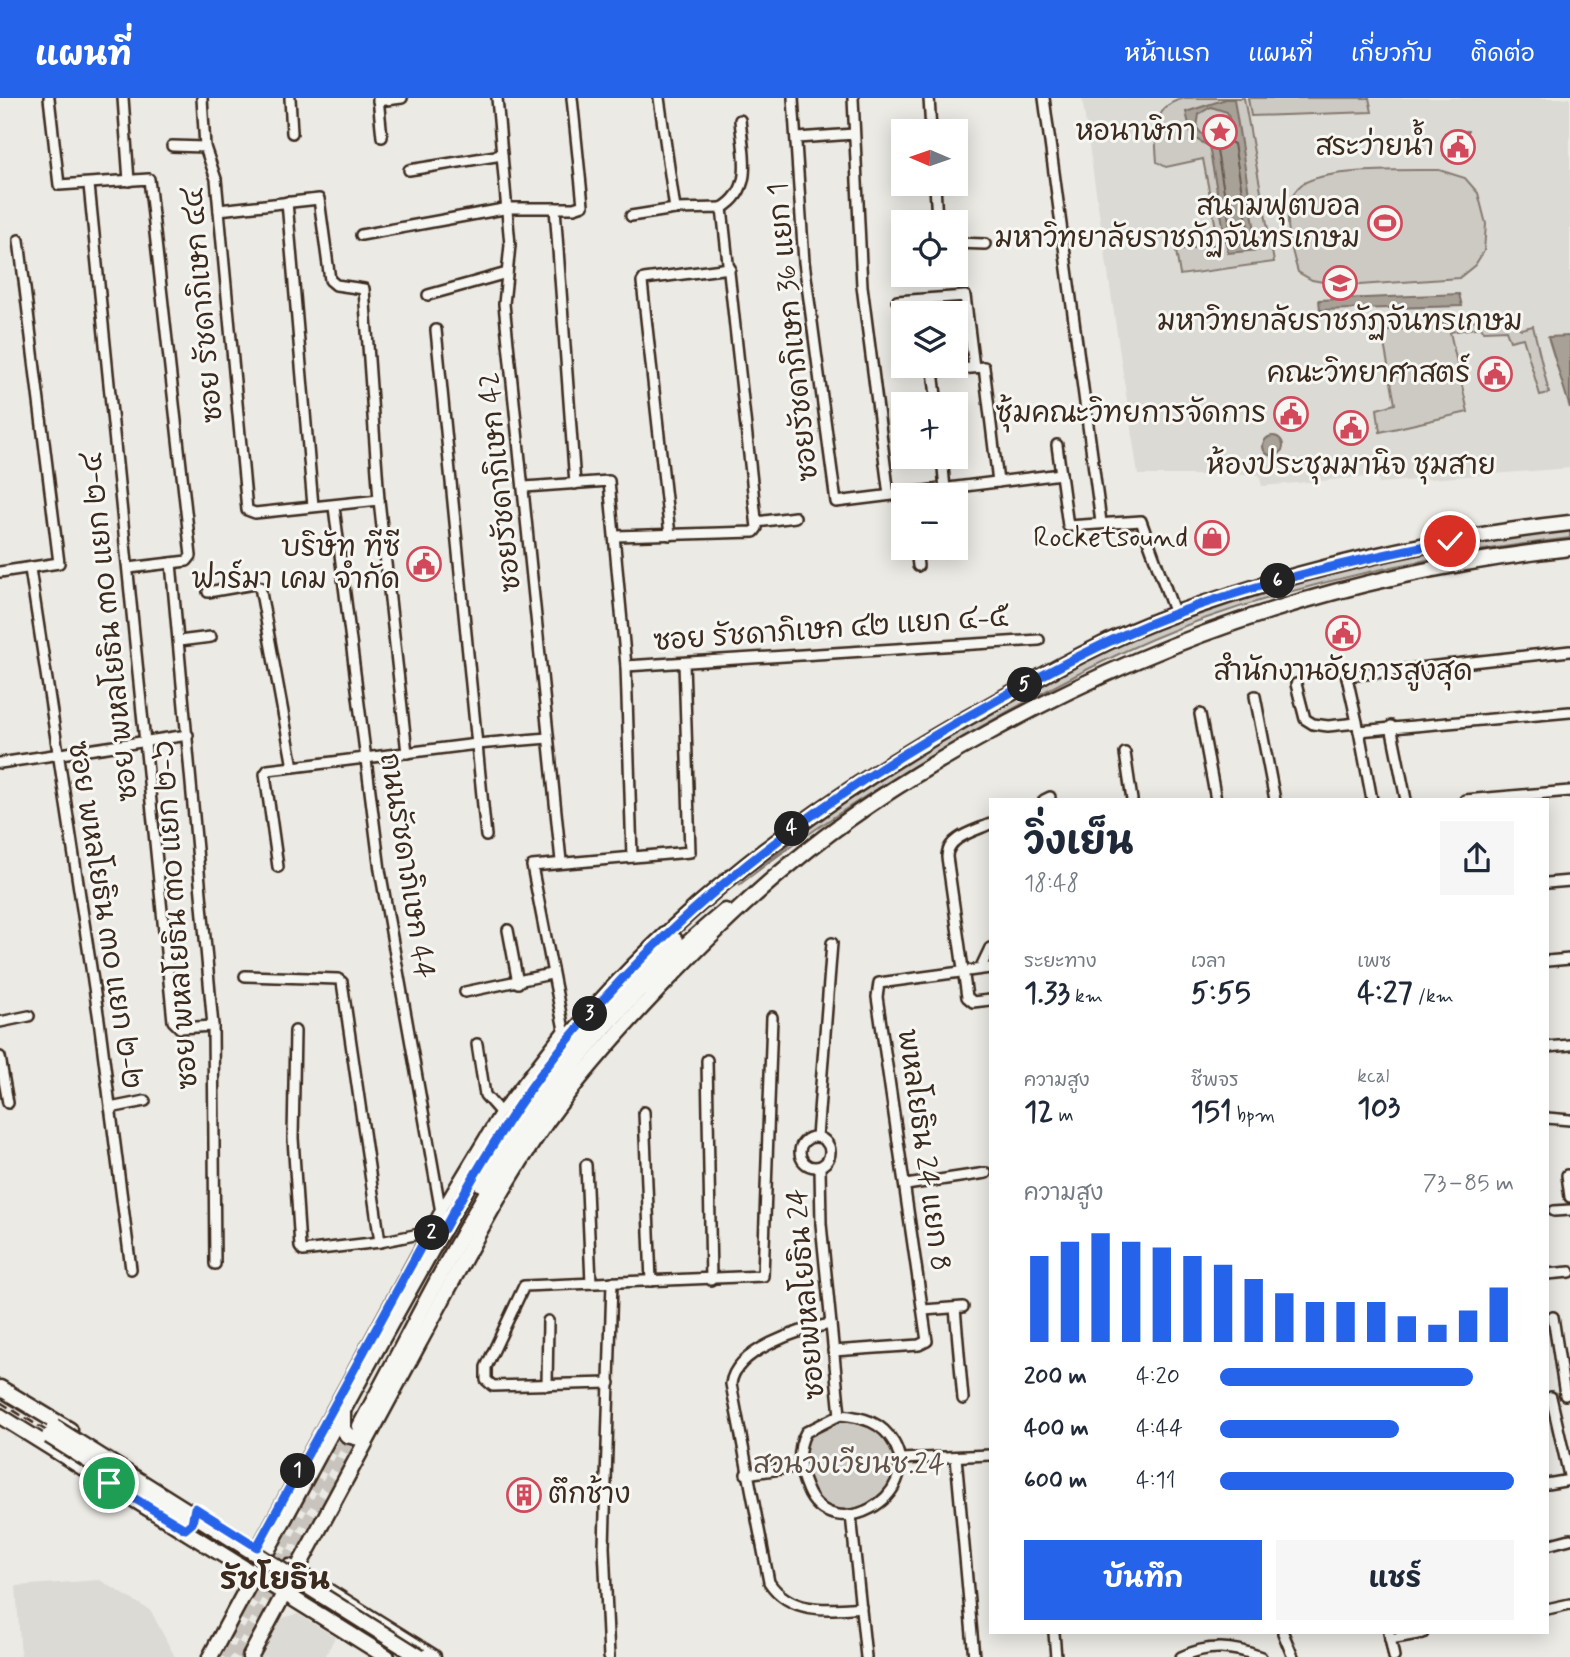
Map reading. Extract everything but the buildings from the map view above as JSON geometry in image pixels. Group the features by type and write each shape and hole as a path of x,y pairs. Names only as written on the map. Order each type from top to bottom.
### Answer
{"main road":[{"path":"250,1657 296,1571 356,1421 444,1229 492,1144 565,1036 670,931 773,843 848,789 953,725 1082,655 1175,614 1294,576 1359,560 1499,533 1570,523"},
{"path":"210,1657 255,1574 261,1550 356,1421 559,1105 611,1040 667,980 790,863 868,806 941,759 1082,684 1193,635 1247,617 1385,579 1570,548"},
{"path":"356,1421 472,1197 551,1078 645,970 773,843"},
{"path":"0,1388 433,1657"},
{"path":"0,1394 51,1432 404,1657"},
{"path":"0,1406 51,1432 420,1657"},
{"path":"0,1416 387,1657"},
{"path":"185,1529 192,1523 195,1508"},
{"path":"332,1622 333,1612 346,1602"}],"street":[{"path":"49,98 59,185 149,179 191,556 187,561 129,568"},
{"path":"123,98 129,181"},
{"name":"ซอย รัชดาภิเษก ๔๔","path":"202,98 205,147 214,169 219,210 247,510 255,513 313,506"},
{"path":"290,98 292,133"},
{"path":"382,137 378,99 402,98"},
{"name":"ซอยรัชดาภิเษก 42","path":"497,98 509,208 510,245 504,304 561,861"},
{"path":"361,235 509,208 583,205 572,98"},
{"path":"659,98 675,209"},
{"name":"ซอยรัชดาภิเษก 36 แยก 1","path":"793,98 804,262 836,502 889,495"},
{"path":"853,98 862,286 889,495"},
{"path":"929,98 930,119"},
{"path":"1044,98 1101,522"},
{"path":"631,216 675,209 722,208 741,193 745,179 740,120"},
{"path":"797,138 854,134"},
{"path":"172,146 205,147"},
{"path":"409,170 502,155"},
{"name":"ซอย พหลโยธิน ๓๐ แยก ๒-๔","path":"89,185 173,1021 180,1028 213,1027"},
{"name":"ถนนรัชดาภิเษก 44","path":"219,210 321,200 330,280 336,285 359,287 365,294 379,500 407,753"},
{"path":"286,202 313,506 334,507 379,500"},
{"path":"555,208 575,484"},
{"path":"615,536 757,531 722,208"},
{"path":"0,572 59,564 19,240"},
{"path":"968,243 985,244"},
{"path":"670,535 642,282 644,279 730,268"},
{"path":"428,295 507,273"},
{"path":"897,301 965,296 966,301"},
{"path":"968,320 974,367"},
{"path":"436,330 485,836"},
{"path":"936,392 933,371 984,367 998,482"},
{"path":"1057,445 1068,526 1137,521 1143,524 1175,614"},
{"name":"ซอยรัชดาภิเษก 36 แยก 1","path":"968,486 1061,474"},
{"path":"524,487 609,481 626,666 632,857"},
{"name":"ถนนรัชดาภิเษก 44","path":"334,507 380,870 439,1213 444,1229"},
{"path":"757,522 795,517"},
{"path":"917,560 918,566"},
{"name":"ซอย พหลโยธิน ๓๐ แยก ๒-๖","path":"171,563 213,1027 215,1264"},
{"name":"ซอย พหลโยธิน ๓๐ แยก ๒-๒","path":"30,569 110,1108 131,1269"},
{"path":"208,592 254,584 260,587 293,767"},
{"path":"179,641 211,637"},
{"name":"ซอย รัชดาภิเษก ๔๒ แยก ๔-๕","path":"626,666 684,663 696,659 1039,640"},
{"path":"1372,798 1351,674 1570,651"},
{"path":"261,1550 439,1213 500,1112 565,1036 532,870 535,863 690,852 684,663"},
{"path":"1296,684 1305,719 1314,724 1391,726 1570,712"},
{"path":"1255,696 1275,798"},
{"path":"1200,714 1216,798"},
{"path":"1391,726 1406,798"},
{"path":"0,763 188,735"},
{"path":"278,867 265,774 268,770 477,744 548,738"},
{"path":"1125,753 1132,798"},
{"path":"1491,798 1570,791"},
{"path":"989,824 955,841 947,851 969,1001 989,1000"},
{"path":"1549,883 1570,881"},
{"path":"508,930 518,983"},
{"name":"ซอยพหลโยธิน 24","path":"817,1137 832,943"},
{"path":"980,969 989,950"},
{"path":"1549,961 1570,959"},
{"name":"พหลโยธิน 24 แยก 8","path":"833,1351 923,1345 927,1341 877,997 879,983 989,968"},
{"path":"465,992 551,974"},
{"path":"245,976 338,979 342,982 380,1242"},
{"path":"0,1022 29,1016"},
{"path":"610,1383 493,1386 486,1380 490,1355 524,1286 764,1276 772,1017"},
{"path":"295,1031 293,1138 300,1247 308,1253 428,1234 444,1229"},
{"path":"477,1044 485,1095 500,1112"},
{"path":"1549,1047 1570,1045"},
{"path":"0,1057 8,1103"},
{"path":"707,1060 711,1280"},
{"path":"110,1108 145,1101"},
{"path":"644,1112 651,1281"},
{"path":"1549,1118 1570,1120"},
{"name":"ซอยพหลโยธิน 24","path":"817,1137 803,1144 801,1155 807,1164 820,1168"},
{"name":"ซอยพหลโยธิน 24","path":"817,1137 830,1148 828,1159 820,1168 840,1415"},
{"path":"586,1165 591,1283"},
{"path":"906,1185 986,1173"},
{"path":"1567,1175 1570,1197"},
{"path":"1553,1211 1570,1210"},
{"path":"1549,1274 1570,1272"},
{"path":"609,1657 604,1547 612,1282"},
{"path":"923,1310 959,1308 963,1399"},
{"path":"1549,1484 1570,1480 1552,1422 1549,1398 1567,1394 1553,1317"},
{"path":"547,1385 548,1321"},
{"path":"831,1324 766,1346 736,1365 731,1384 765,1570 775,1591 806,1608 826,1610 860,1607"},
{"name":"ซอยพหลโยธิน 24","path":"851,1515 827,1512 815,1505 804,1484 801,1466 800,1445 806,1432 820,1422 840,1415 866,1419 879,1426 892,1441 901,1459"},
{"path":"866,1657 851,1515 876,1506 888,1496 897,1480 901,1459 989,1455"},
{"path":"956,1457 974,1657"},
{"path":"746,1474 801,1466"},
{"path":"1549,1544 1570,1539"},
{"path":"1549,1609 1570,1604"},
{"path":"1054,1634 1056,1657"},
{"path":"1283,1634 1293,1657"},
{"path":"1394,1657 1389,1636 1412,1634"},
{"path":"1181,1657 1197,1650 1221,1647 1236,1648 1261,1657"}],"shaded area":[{"name":"มหาวิทยาลัยราชภัฏจันทรเกษม","path":"1082,98 1570,98 1570,468 1379,483 1377,476 1262,486 1259,475 1138,475"},
{"path":"100,1580 151,1611 175,1657 21,1657 16,1586"},
{"path":"298,1614 335,1637 325,1657 261,1657 282,1618"}],"green space":[{"path":"1186,98 1244,98 1274,262 1180,275 1176,251 1219,244 1203,159 1166,167 1157,162 1156,131 1161,114 1175,101"},
{"path":"1248,98 1369,98 1372,112 1251,116"},
{"path":"1439,170 1465,178 1478,193 1486,224 1484,251 1475,265 1459,278 1345,286 1312,280 1298,272 1290,239 1288,215 1294,193 1301,185 1312,179 1346,173"},
{"path":"1507,320 1521,329 1533,326 1549,393 1540,395 1523,338 1510,341 1506,330 1484,331 1481,327 1450,332 1468,412 1380,432 1377,409 1395,404 1382,332 1447,323 1450,330 1449,321"},
{"path":"1570,528 1570,538 1476,551 1381,569 1288,592 1198,621 1150,640 1056,685 941,750 838,814 739,885 863,785 1100,653 1164,623 1259,592 1374,562"},
{"name":"สวนวงเวียนซ.24","path":"835,1417 872,1424 885,1434 898,1451 890,1494 851,1515 827,1512 809,1484 800,1459 801,1448 807,1437 818,1426"}],"water":[{"path":"1234,99 1258,250 1228,253 1209,146 1192,137 1186,112","holes":["1211,107 1227,112 1231,124 1224,137 1209,139 1197,128 1199,114"]},
{"path":"1468,131 1467,152 1444,155 1445,133"},
{"path":"1459,294 1462,306 1320,310 1319,300"},
{"path":"1570,336 1570,408 1548,337"},
{"path":"1269,436 1277,436 1283,446 1277,456 1269,456 1263,450 1263,442"}],"tunnel":[{"path":"223,1657 348,1420"},
{"path":"237,1657 359,1427"}],"railway":[{"path":"0,1402 410,1657"}],"place":[{"name":"หอนาฬิกา","path":"1220,132"},
{"name":"สระว่ายน้ำ","path":"1458,147"},
{"name":"สนามฟุตบอล มหาวิทยาลัยราชภัฏจันทรเกษม","path":"1385,223"},
{"name":"มหาวิทยาลัยราชภัฏจันทรเกษม","path":"1340,283"},
{"name":"คณะวิทยาศาสตร์","path":"1495,374"},
{"name":"ซุ้มคณะวิทยการจัดการ","path":"1291,414"},
{"name":"ห้องประชุมมานิจ ชุมสาย","path":"1351,428"},
{"name":"Rocketsound","path":"1212,538"},
{"name":"บริษัท ทีซี ฟาร์มา เคม จำกัด","path":"424,564"},
{"name":"สำนักงานอัยการสูงสุด","path":"1343,633"},
{"name":"ตึกช้าง","path":"524,1495"}],"district":[{"name":"รัชโยธิน","path":"275,1580"}],"route":[{"path":"109,1483 185,1529 192,1523 195,1508 257,1547 428,1234 444,1229 492,1144 568,1039 619,982 694,908 773,843 848,789 1032,681 1082,655 1175,614 1309,572 1450,541"}]}
